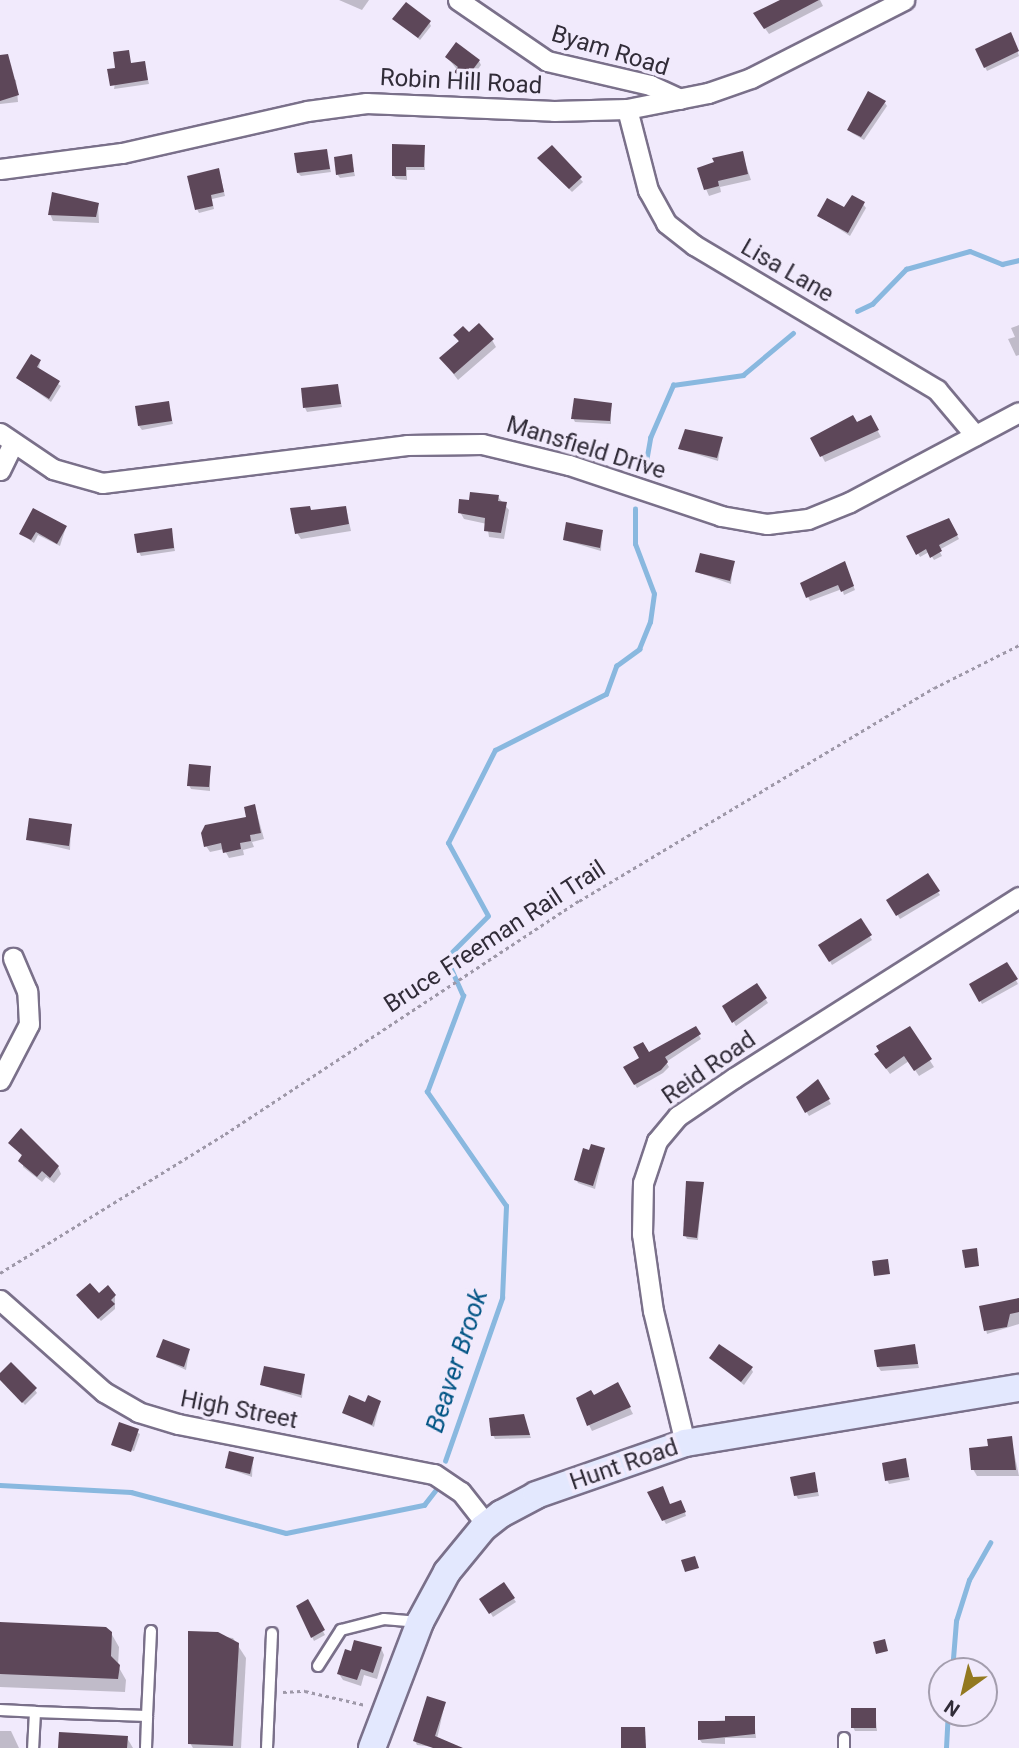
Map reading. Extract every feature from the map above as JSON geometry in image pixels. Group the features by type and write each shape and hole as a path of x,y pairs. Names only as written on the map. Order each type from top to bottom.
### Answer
{"street":[{"name":"Byam Road","path":"458,0 547,61 659,88 680,99"},
{"name":"Robin Hill Road","path":"0,169 122,153 307,111 366,103 554,111 627,109 680,99 773,69 904,0"},
{"name":"Lisa Lane","path":"627,109 648,190 666,223 694,245 937,390 975,435"},
{"name":"Mansfield Drive","path":"7,438 67,476 102,483 407,445 482,444 569,465 721,516 767,523 808,519 839,507 1019,412"},
{"path":"0,470 7,438"},
{"name":"Reid Road","path":"685,1443 653,1311 642,1234 643,1183 657,1141 678,1116 734,1078 1019,897"},
{"path":"0,1080 29,1024 27,991 13,958"},
{"name":"High Street","path":"0,1300 104,1392 138,1412 178,1424 434,1474 461,1492 487,1525"},
{"name":"Hunt Road","path":"372,1748 420,1622 447,1573 487,1525 536,1495 685,1443 1019,1388"}],"lane":[{"path":"318,1666 341,1630 384,1619 420,1622"},
{"path":"146,1748 151,1631"},
{"path":"267,1748 272,1633"},
{"path":"0,1710 147,1716"},
{"path":"33,1748 35,1712"}],"path":[{"name":"Bruce Freeman Rail Trail","path":"0,1273 463,979 579,901 934,688 1019,645"},
{"path":"269,1693 305,1691 385,1712"}],"building":[{"path":"780,0 819,0 764,29 753,13"},
{"path":"406,2 431,21 418,38 392,19"},
{"path":"1011,32 1019,51 984,68 975,49"},
{"path":"456,42 480,60 465,80 454,72 458,67 445,57"},
{"path":"129,50 131,63 145,61 148,80 110,86 107,69 115,68 113,52"},
{"path":"8,54 19,95 0,101 0,55"},
{"path":"868,91 886,101 861,137 847,130"},
{"path":"392,144 425,145 424,167 406,167 406,176 392,176"},
{"path":"552,145 582,177 569,189 537,158"},
{"path":"327,149 330,169 297,173 294,153"},
{"path":"743,151 748,174 718,181 719,186 704,190 697,168 714,162 712,158"},
{"path":"352,154 354,172 336,175 334,157"},
{"path":"219,168 224,192 211,195 213,206 195,210 187,176"},
{"path":"52,192 99,203 96,217 48,215"},
{"path":"852,195 865,202 848,233 817,216 827,198 844,207"},
{"path":"479,323 494,339 454,374 439,358 459,341 453,335 463,326 469,332"},
{"path":"31,354 41,360 37,367 60,381 49,399 16,378"},
{"path":"338,384 341,404 303,408 301,388"},
{"path":"574,398 612,403 610,421 571,419"},
{"path":"169,401 172,421 138,426 135,406"},
{"path":"853,415 857,422 871,415 879,430 820,457 810,438"},
{"path":"685,429 723,437 717,458 678,449"},
{"path":"470,492 499,495 498,501 507,502 501,533 484,531 485,518 458,513 459,499 469,500"},
{"path":"310,506 311,510 346,506 349,524 295,534 290,508"},
{"path":"33,508 67,526 57,544 36,532 31,540 19,534"},
{"path":"949,518 958,535 939,545 942,551 930,558 926,549 916,555 906,536"},
{"path":"566,522 603,530 600,548 563,540"},
{"path":"172,528 174,548 137,553 134,534"},
{"path":"700,553 735,561 730,581 695,572"},
{"path":"845,561 854,586 841,592 838,585 806,598 800,583"},
{"path":"189,764 211,766 209,787 187,786"},
{"path":"255,804 261,833 250,835 251,841 240,843 241,849 223,853 221,843 204,847 201,833 205,825 246,817 244,807"},
{"path":"29,818 72,824 69,846 26,840"},
{"path":"928,873 940,891 896,916 886,900"},
{"path":"861,918 872,935 829,962 818,945"},
{"path":"1007,962 1018,979 979,1002 969,984"},
{"path":"757,983 767,998 732,1023 722,1006"},
{"path":"696,1026 701,1034 665,1057 668,1062 661,1070 634,1085 623,1067 639,1058 633,1047 643,1042 649,1052"},
{"path":"910,1026 932,1059 914,1071 904,1056 886,1069 874,1054 879,1051 876,1046"},
{"path":"818,1079 830,1099 805,1113 796,1097"},
{"path":"21,1128 59,1166 50,1178 42,1171 37,1177 18,1161 22,1155 8,1143"},
{"path":"591,1144 605,1148 593,1186 574,1180 583,1148 589,1150"},
{"path":"686,1181 704,1182 697,1238 683,1236"},
{"path":"977,1248 979,1266 965,1268 962,1250"},
{"path":"888,1259 890,1274 874,1276 872,1261"},
{"path":"90,1283 99,1293 108,1285 116,1295 111,1300 115,1304 98,1319 76,1295"},
{"path":"1019,1298 1019,1312 1010,1314 1007,1327 984,1331 979,1306"},
{"path":"163,1339 190,1349 184,1367 156,1357"},
{"path":"719,1344 753,1367 741,1382 709,1358"},
{"path":"915,1344 918,1364 877,1367 874,1350"},
{"path":"11,1362 37,1388 22,1403 0,1380 0,1373"},
{"path":"264,1366 305,1374 301,1395 260,1385"},
{"path":"618,1382 631,1407 587,1426 576,1398 591,1390 594,1395"},
{"path":"349,1395 365,1402 368,1395 381,1401 372,1425 342,1413"},
{"path":"524,1414 530,1435 491,1436 489,1418"},
{"path":"119,1422 139,1429 131,1452 111,1445"},
{"path":"1012,1436 1016,1470 971,1470 969,1448 988,1446 987,1439"},
{"path":"229,1451 254,1457 250,1474 225,1468"},
{"path":"906,1458 909,1477 885,1481 882,1463"},
{"path":"815,1472 818,1492 794,1496 790,1477"},
{"path":"663,1486 670,1504 681,1500 686,1512 662,1521 647,1492"},
{"path":"695,1556 699,1568 685,1572 681,1560"},
{"path":"504,1582 515,1598 489,1614 479,1599"},
{"path":"308,1599 325,1630 311,1638 296,1606"},
{"path":"0,1622 106,1627 112,1632 111,1656 120,1665 118,1679 0,1674"},
{"path":"188,1631 218,1632 239,1643 233,1746 188,1744"},
{"path":"885,1639 888,1651 876,1654 873,1642"},
{"path":"354,1640 382,1647 373,1673 361,1669 357,1680 337,1674 345,1649 351,1651"},
{"path":"427,1696 446,1702 435,1736 463,1748 433,1748 413,1741"},
{"path":"851,1708 876,1708 876,1728 851,1728"},
{"path":"725,1716 755,1716 755,1734 698,1740 698,1721 725,1721"},
{"path":"621,1727 645,1727 646,1748 621,1748"},
{"path":"59,1732 128,1736 127,1748 58,1748"}],"waterway":[{"name":"Beaver Brook","path":"857,311 872,304 906,269 970,251 1002,264 1019,260"},
{"name":"Beaver Brook","path":"644,473 650,438 673,385 743,375 793,333"},
{"name":"Beaver Brook","path":"445,1461 502,1298 506,1206 427,1092 463,996 446,958 488,916 448,843 495,750 606,694 616,666 639,649 650,622 654,594 635,544 635,509"},
{"name":"Beaver Brook","path":"0,1485 131,1492 286,1533 424,1505 435,1491"},
{"path":"953,1657 956,1621 969,1580 990,1543"},
{"path":"946,1748 947,1727"}]}
